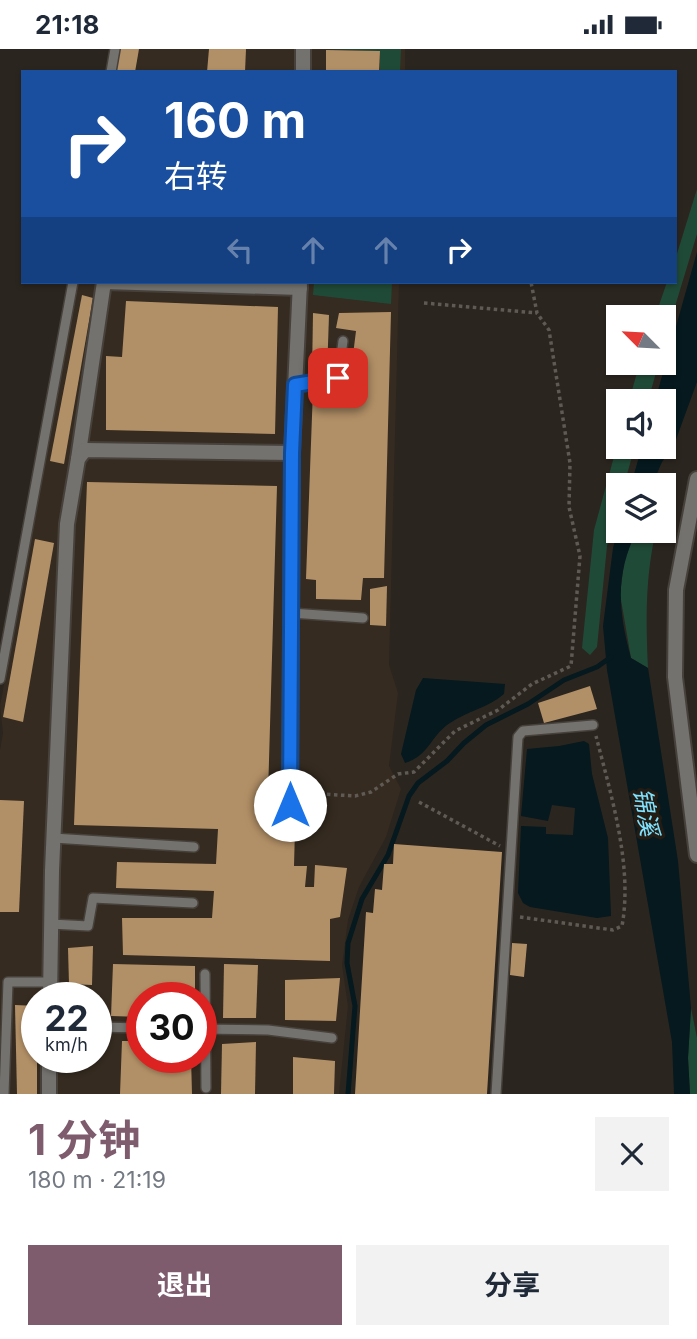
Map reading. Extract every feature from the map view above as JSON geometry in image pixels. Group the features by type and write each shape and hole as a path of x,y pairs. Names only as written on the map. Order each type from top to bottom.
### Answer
{"street":[{"path":"303,49 303,70"},
{"path":"50,982 53,838 67,524 104,284"},
{"path":"216,284 300,285 292,453 290,798"},
{"path":"78,459 85,450 292,453"},
{"path":"697,479 676,590 675,677 697,855"},
{"path":"48,1094 49,1073"}],"lane":[{"path":"111,70 115,49"},
{"path":"0,679 73,284"},
{"path":"295,385 338,378 343,341"},
{"path":"291,613 363,618"},
{"path":"496,1094 518,737 523,731 593,725"},
{"path":"53,838 194,846"},
{"path":"51,924 88,926 93,898 193,903"},
{"path":"205,974 205,982"},
{"path":"4,1094 8,982 21,982"},
{"path":"217,1029 268,1030 332,1038"},
{"path":"205,1073 206,1088"}],"path":[{"path":"290,798 355,796 371,792 398,774 414,772 455,731 498,710 532,684 571,666 580,556 569,507 570,463 549,330 537,313 531,284"},
{"path":"424,303 537,313"},
{"path":"508,914 524,919 613,930 622,926 622,848 593,725"},
{"path":"419,802 511,852"}],"shaded area":[{"path":"121,49 405,49 405,70 117,70"},
{"path":"78,284 399,284 389,665 398,693 389,766 401,789 386,837 359,887 348,920 342,965 348,1006 339,1094 0,1094 0,750 3,733 0,706"}],"green space":[{"path":"322,49 401,49 400,70 380,70 380,51"},
{"path":"697,189 697,234 675,305 659,305 666,284 677,284 677,254"},
{"path":"314,284 392,284 391,304 313,295"},
{"path":"636,375 655,375 651,389 632,389"},
{"path":"613,459 631,459 627,473 610,473"},
{"path":"606,486 608,543 597,647 590,655 582,648 594,530"},
{"path":"631,543 654,543 647,599 648,668 631,658 620,594 625,556"},
{"path":"691,1008 697,1038 697,1094 690,1094 688,1058"}],"water":[{"path":"697,252 697,382 676,440 676,389 658,389 662,375 676,375 676,326"},
{"path":"638,459 664,459 657,473 634,473"},
{"name":"锦溪","path":"614,543 631,543 622,578 623,624 631,658 648,668 678,861 691,1008 688,1058 690,1094 674,1094 672,1042 607,670 603,626"},
{"path":"423,678 505,684 504,694 450,723 425,750 405,763 401,754 416,690"},
{"path":"584,741 589,744 592,774 608,838 611,916 597,918 530,907 523,903 518,893 521,826 546,827 546,834 573,835 575,808 552,805 548,821 521,816 527,749"}],"building":[{"path":"118,49 139,49 135,70 114,70"},
{"path":"209,49 246,49 245,70 207,70"},
{"path":"326,50 380,51 379,70 326,70"},
{"path":"82,295 93,298 64,464 50,461"},
{"path":"126,301 278,307 275,434 106,430 106,356 122,357"},
{"path":"391,312 384,578 363,578 361,600 316,599 316,580 306,579 313,389 349,387 356,331 336,328 339,313"},
{"path":"313,313 329,315 327,374 312,375"},
{"path":"87,482 277,486 267,829 295,829 294,866 307,866 305,887 314,887 315,865 347,868 340,917 330,919 330,961 123,955 122,918 212,918 214,891 116,888 117,862 216,864 218,829 74,825"},
{"path":"35,539 54,543 23,722 3,717"},
{"path":"387,586 386,626 370,625 370,589"},
{"path":"590,686 597,709 544,723 538,703"},
{"path":"0,800 24,801 19,912 0,912"},
{"path":"394,844 502,852 487,1094 355,1094 366,912 373,913 375,889 382,890 384,864 393,864"},
{"path":"512,943 527,944 524,977 510,975"},
{"path":"93,946 92,982 69,982 68,948"},
{"path":"113,964 195,966 195,982 126,982 126,1016 112,1016"},
{"path":"224,964 258,965 256,1018 223,1018"},
{"path":"340,978 336,1021 285,1020 285,980"},
{"path":"15,1005 21,1005 21,1073 37,1073 37,1094 17,1094"},
{"path":"122,1041 126,1041 126,1073 191,1073 192,1094 120,1094"},
{"path":"256,1042 255,1094 221,1094 222,1044"},
{"path":"293,1057 335,1061 334,1094 293,1094"}],"waterway":[{"path":"348,1094 355,1006 347,963 348,943 362,899 388,855 409,796 418,783 486,725 528,704 564,680 597,667 611,657"}],"route":[{"path":"290,805 292,453 295,385 338,378"}]}
